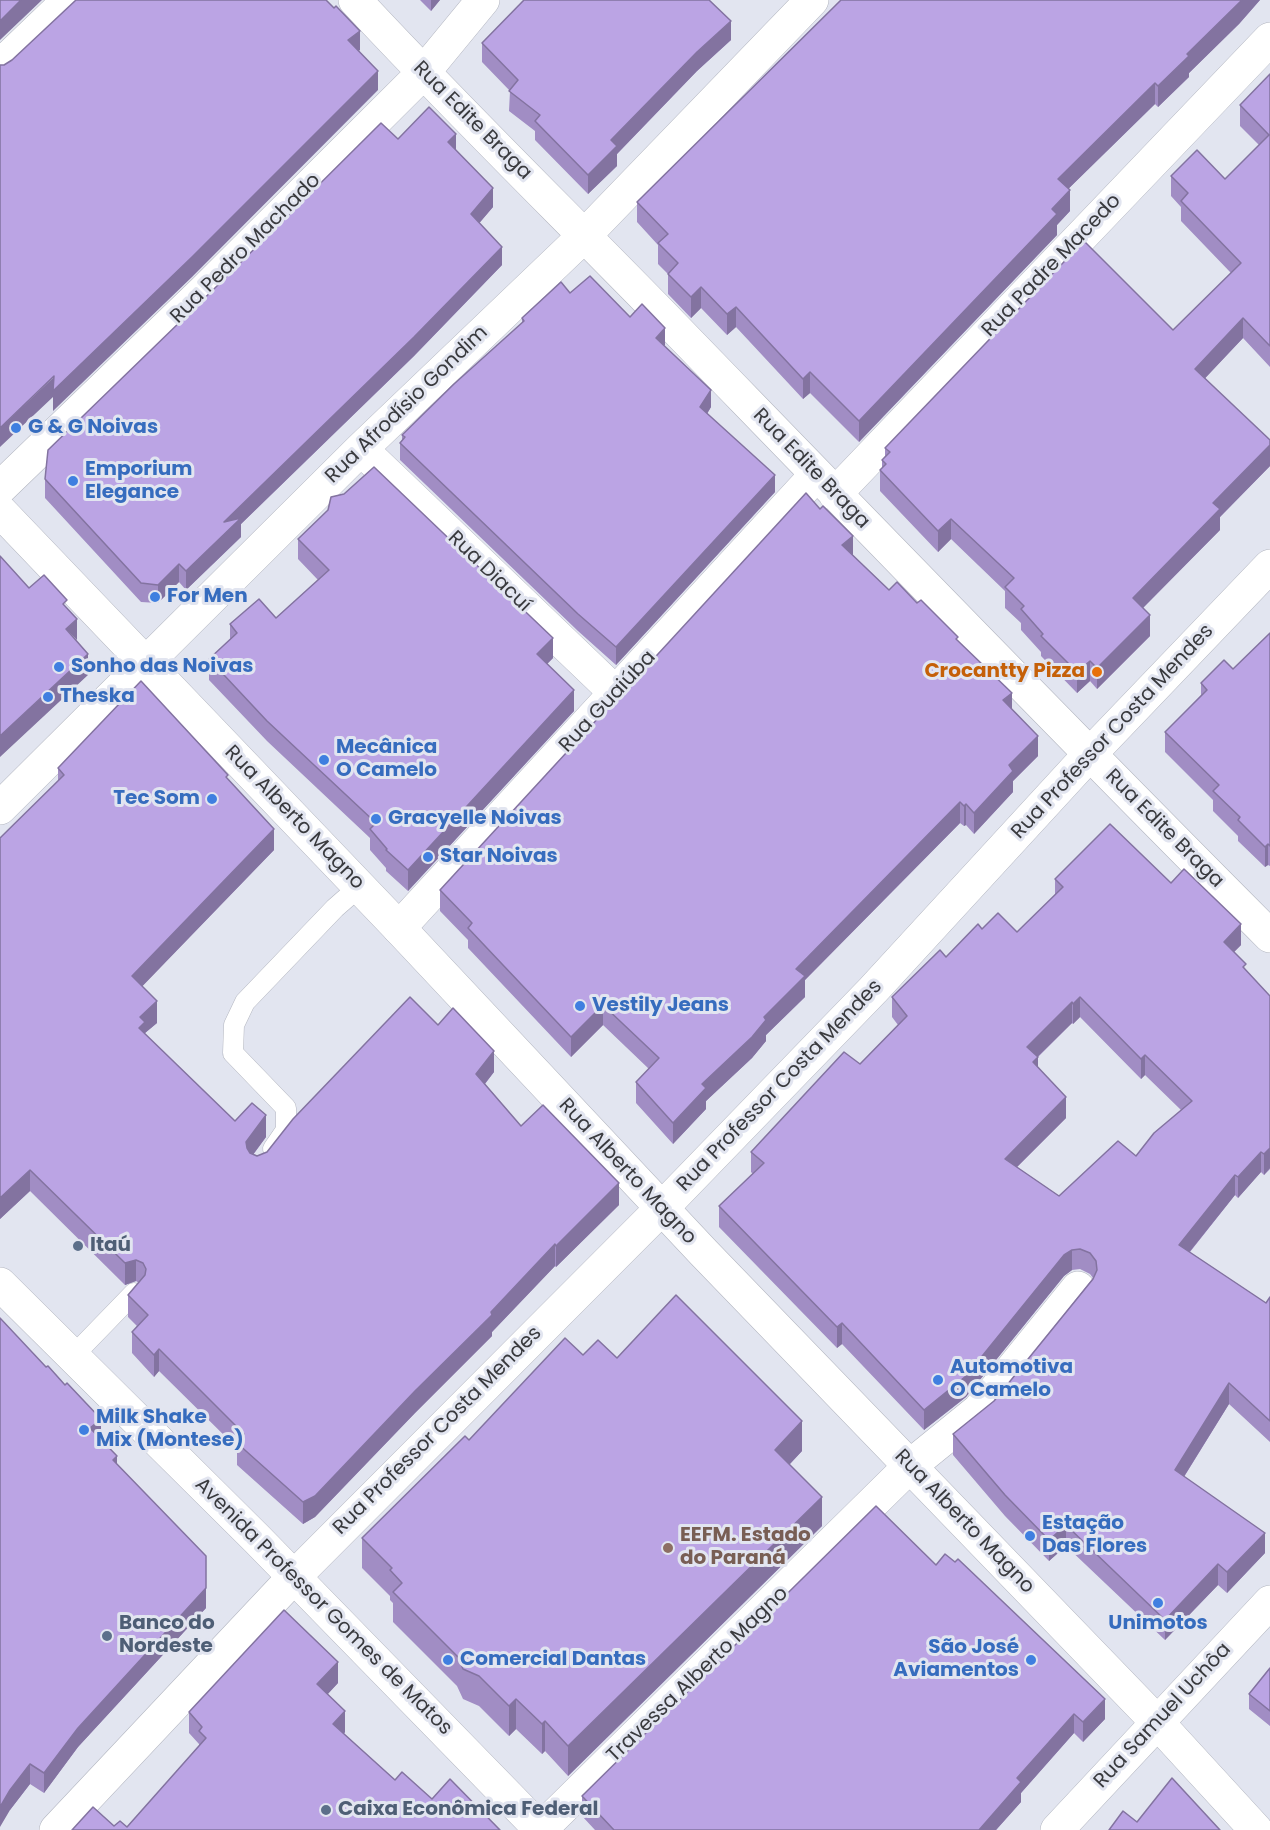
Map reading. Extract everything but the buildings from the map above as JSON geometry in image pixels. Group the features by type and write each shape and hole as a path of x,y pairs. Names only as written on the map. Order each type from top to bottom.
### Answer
{"street":[{"path":"0,66 69,0"},
{"name":"Rua Edite Braga","path":"355,0 423,73 585,235 1089,755 1270,936"},
{"name":"Rua Pedro Machado","path":"0,488 205,290 423,73 483,0"},
{"name":"Rua Afrodísio Gondim","path":"0,808 361,449 585,235 812,0"},
{"name":"Rua Padre Macedo","path":"826,484 1270,39"},
{"name":"Rua Diacuí","path":"361,449 617,694"},
{"name":"Rua Guaiúba","path":"399,928 617,694 826,484"},
{"name":"Rua Alberto Magno","path":"0,511 399,928 662,1208 1157,1722 1256,1830"},
{"name":"Rua Professor Costa Mendes","path":"56,1830 293,1578 662,1208 873,990 1089,755 1270,566"},
{"name":"Avenida Professor Gomes de Matos","path":"0,1284 257,1539 541,1830"},
{"name":"Travessa Alberto Magno","path":"541,1830 910,1466 979,1410 1078,1288"},
{"name":"Rua Samuel Uchôa","path":"1057,1830 1270,1602"}],"lane":[{"path":"258,1166 286,1130 286,1108 233,1053 234,1025 245,1002 358,886"},
{"path":"73,1356 134,1293"}],"place":[{"name":"G & G Noivas","path":"16,428"},
{"name":"Emporium Elegance","path":"73,481"},
{"name":"For Men","path":"155,597"},
{"name":"Sonho das Noivas","path":"59,667"},
{"name":"Crocantty Pizza","path":"1097,672"},
{"name":"Theska","path":"48,697"},
{"name":"Mecânica O Camelo","path":"324,760"},
{"name":"Tec Som","path":"212,799"},
{"name":"Gracyelle Noivas","path":"376,819"},
{"name":"Star Noivas","path":"428,857"},
{"name":"Vestily Jeans","path":"580,1006"},
{"name":"Itaú","path":"78,1246"},
{"name":"Automotiva O Camelo","path":"938,1380"},
{"name":"Milk Shake Mix (Montese)","path":"84,1430"},
{"name":"Estação Das Flores","path":"1030,1536"},
{"name":"EEFM. Estado do Paraná","path":"668,1548"},
{"name":"Unimotos","path":"1158,1603"},
{"name":"Banco do Nordeste","path":"107,1636"},
{"name":"Comercial Dantas","path":"448,1660"},
{"name":"São José Aviamentos","path":"1031,1660"},
{"name":"Caixa Econômica Federal","path":"326,1810"}]}
